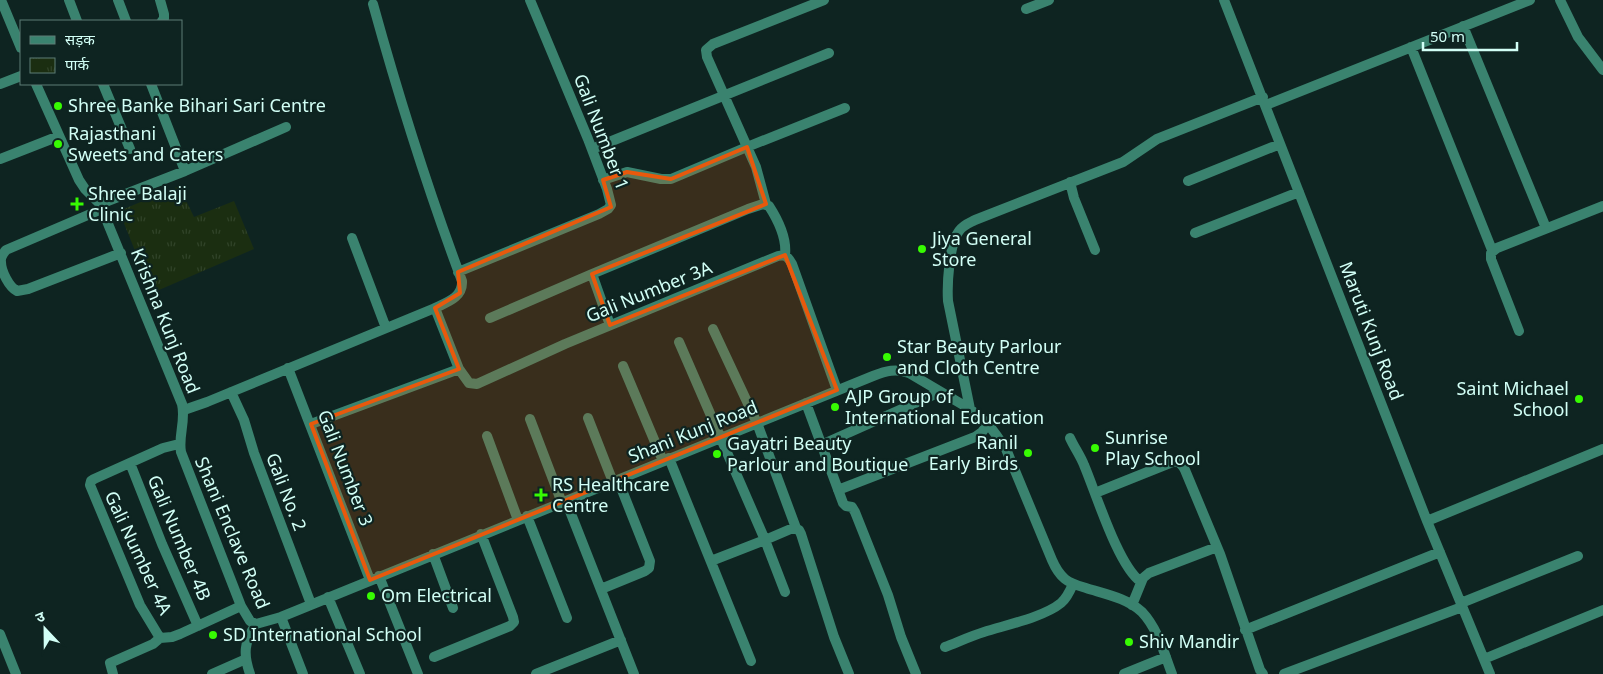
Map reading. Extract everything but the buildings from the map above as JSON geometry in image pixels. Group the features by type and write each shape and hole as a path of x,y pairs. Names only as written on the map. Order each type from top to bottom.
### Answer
{"street":[{"path":"1,0 4,20 20,46"},
{"path":"69,0 77,20"},
{"path":"118,0 126,20"},
{"path":"160,0 165,17 163,20"},
{"name":"Gali Number 1","path":"458,272 604,211 611,205 611,200 592,149 530,0"},
{"path":"824,0 709,46 706,53 747,147 763,188 766,204 772,210 784,238 785,255 792,264 838,390"},
{"path":"1026,9 1049,0"},
{"name":"Maruti Kunj Road","path":"1224,0 1427,521 1490,674"},
{"path":"970,409 948,301 948,277 955,237 958,231 967,224 1123,162 1157,139 1411,47 1530,0"},
{"path":"1560,0 1578,37 1603,70"},
{"path":"184,410 435,308 450,301 460,293 462,287 458,272 422,168 373,4"},
{"path":"1463,26 1546,228"},
{"path":"1411,47 1492,250 1490,256 1519,331"},
{"path":"592,149 829,53"},
{"path":"0,84 20,76"},
{"name":"Krishna Kunj Road","path":"36,85 79,180 101,207 184,410"},
{"path":"103,85 130,149"},
{"path":"151,85 186,171"},
{"path":"603,180 627,172 661,179 671,179 845,108"},
{"path":"121,253 22,291 13,289 1,263 2,254 6,250 286,127"},
{"path":"0,159 59,136"},
{"path":"1188,181 1280,144"},
{"path":"1070,182 1074,198 1095,250"},
{"path":"1195,233 1299,192"},
{"path":"490,318 748,208 759,204 766,204"},
{"path":"1492,250 1603,206"},
{"path":"352,238 386,328"},
{"name":"Gali Number 3A","path":"435,308 459,369 469,383 476,384 610,325 778,256 785,255"},
{"path":"592,274 610,325"},
{"path":"713,329 757,423 796,528 803,538 834,636 849,674"},
{"path":"679,342 765,540 785,592"},
{"path":"623,366 710,561 751,660"},
{"name":"Gali Number 3","path":"288,368 374,578 418,674"},
{"path":"311,424 459,369"},
{"name":"Shani Kunj Road","path":"374,578 838,390 892,370 901,370 909,373 940,392"},
{"name":"Gali No. 2","path":"231,392 244,420 254,454 311,604"},
{"path":"821,445 940,392 970,409 988,424 1006,448 1052,560 1065,578 1073,584 1124,600 1141,611 1155,631 1172,674"},
{"path":"806,404 844,505 852,507 855,512 888,595 901,637 916,674"},
{"name":"Shani Enclave Road","path":"184,410 179,444 181,452 241,606 250,621 256,624 281,617 374,578"},
{"path":"588,418 650,561 649,568 645,571 601,589"},
{"path":"530,420 601,589 634,674"},
{"path":"838,490 975,437 988,424"},
{"path":"487,436 567,618"},
{"path":"1070,438 1084,463 1095,493 1130,572 1141,582"},
{"path":"130,463 163,448 179,444"},
{"path":"1427,521 1603,449"},
{"path":"1095,493 1170,463 1177,461 1180,463 1217,547 1245,630 1263,674"},
{"name":"Gali Number 4A","path":"130,463 91,481 90,487 140,605 160,638"},
{"name":"Gali Number 4B","path":"130,463 162,544 198,626"},
{"path":"710,561 796,528"},
{"path":"434,658 510,626 514,622 481,534"},
{"path":"1132,605 1143,578 1149,573 1217,547"},
{"path":"1245,630 1440,552"},
{"path":"433,554 453,608"},
{"path":"1284,674 1462,605 1578,556"},
{"path":"944,648 1049,610 1066,598 1073,584"},
{"path":"328,597 360,674"},
{"path":"113,674 110,664 153,644 160,638 172,637 241,606"},
{"path":"1484,659 1603,610"},
{"path":"281,617 303,674"},
{"path":"250,674 246,659 246,643 249,634 256,624"},
{"path":"0,634 16,674"},
{"path":"536,674 621,640"},
{"path":"1124,674 1166,657"},
{"path":"212,674 246,659"}],"highlighted area":[{"path":"747,147 766,204 592,274 610,325 785,255 837,390 370,580 311,424 459,369 435,308 460,293 458,272 611,207 603,180 627,172 671,179"}],"green space":[{"path":"179,186 194,217 234,201 254,249 152,293 119,211"}],"place":[{"name":"Shree Banke Bihari Sari Centre","path":"58,106"},
{"name":"Rajasthani Sweets and Caters","path":"58,144"},
{"name":"Shree Balaji Clinic","path":"77,204"},
{"name":"Jiya General Store","path":"922,249"},
{"name":"Star Beauty Parlour and Cloth Centre","path":"887,357"},
{"name":"Saint Michael School","path":"1579,399"},
{"name":"AJP Group of International Education","path":"835,407"},
{"name":"Sunrise Play School","path":"1095,448"},
{"name":"Ranil Early Birds","path":"1028,453"},
{"name":"Gayatri Beauty Parlour and Boutique","path":"717,454"},
{"name":"RS Healthcare Centre","path":"541,495"},
{"name":"Om Electrical","path":"371,596"},
{"name":"SD International School","path":"213,635"},
{"name":"Shiv Mandir","path":"1129,642"}]}
